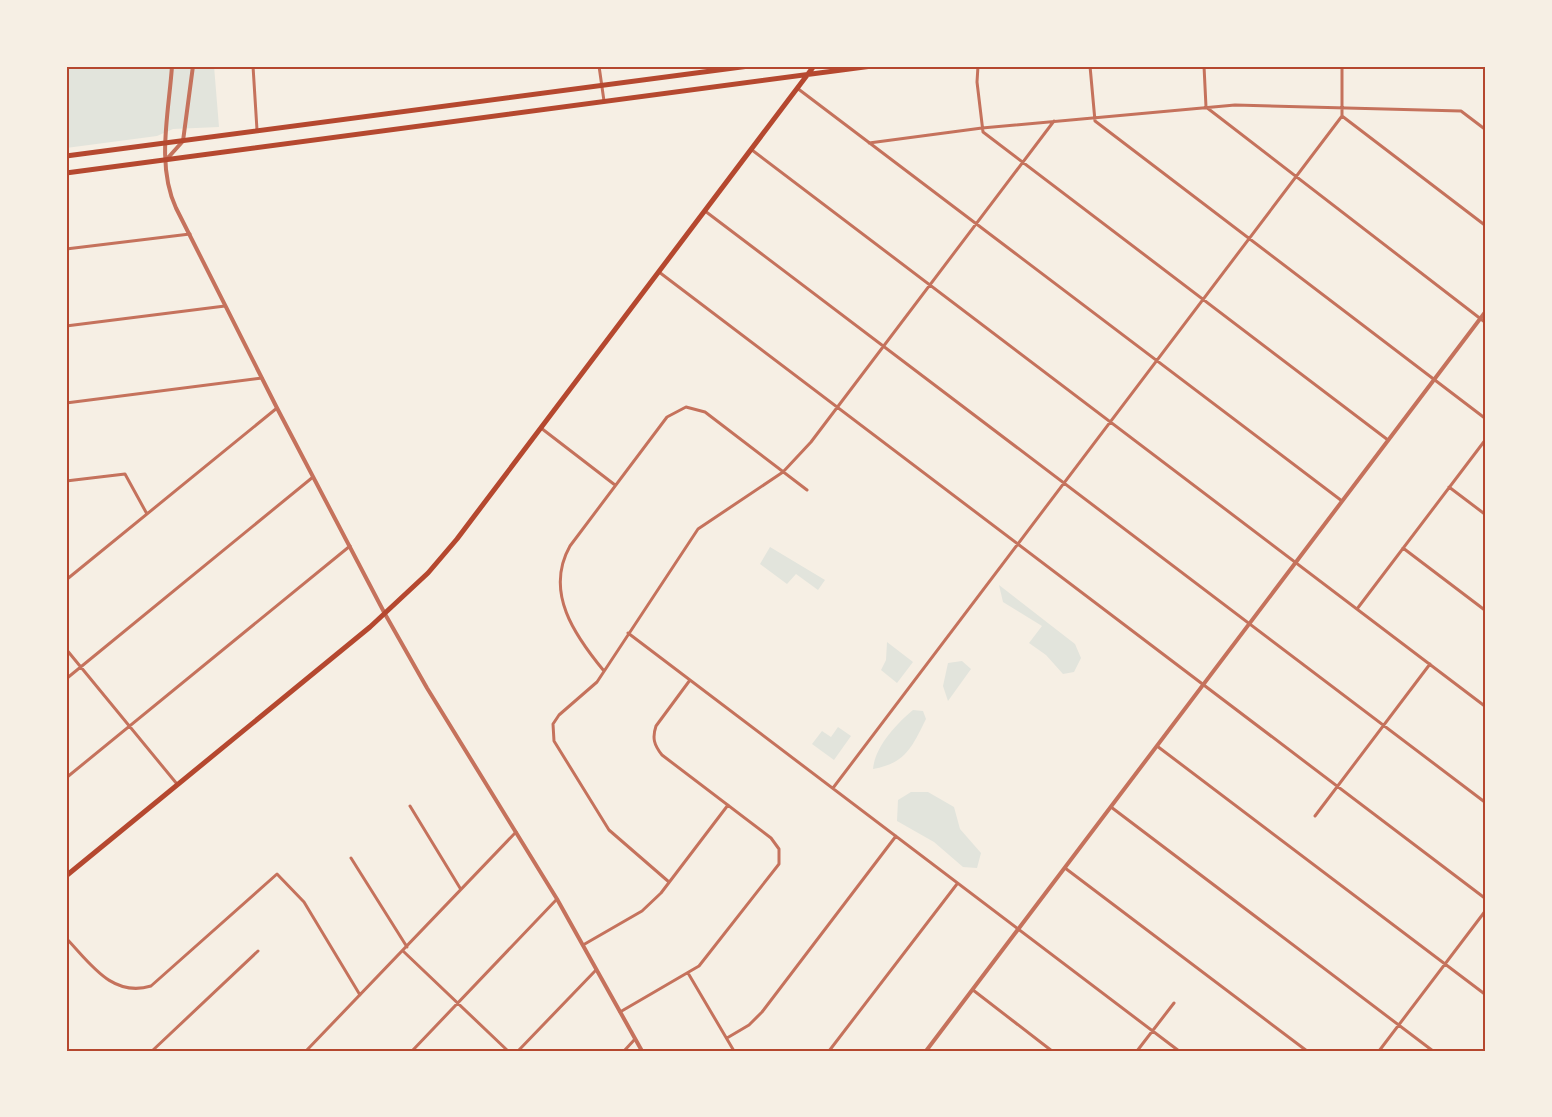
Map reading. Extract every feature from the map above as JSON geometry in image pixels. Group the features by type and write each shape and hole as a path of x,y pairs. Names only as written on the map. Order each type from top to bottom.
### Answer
{"main road":[{"path":"66,156 749,66"},
{"path":"66,876 179,786 385,614 428,573 457,539 814,66"},
{"path":"66,173 872,66"}],"street":[{"path":"172,66 165,161 169,192 277,408 385,614 427,688 557,899 642,1051"},
{"path":"165,161 183,141 193,66"},
{"path":"253,66 257,132"},
{"path":"598,66 604,103"},
{"path":"978,66 977,82 983,132 1388,440"},
{"path":"1090,66 1095,122 1486,419"},
{"path":"1204,66 1206,107 1486,323"},
{"path":"833,788 1342,116 1342,66"},
{"path":"797,88 1342,501"},
{"path":"868,143 982,128 1206,107 1461,111 1486,130"},
{"path":"1342,116 1486,226"},
{"path":"669,882 609,830 554,741 554,724 559,715 585,695 604,671 698,530 783,472 837,407 1054,121"},
{"path":"752,150 1486,707"},
{"path":"705,211 1486,803"},
{"path":"66,249 190,234"},
{"path":"659,272 1486,899"},
{"path":"66,326 226,306"},
{"path":"926,1051 1486,311"},
{"path":"66,404 262,378"},
{"path":"604,671 586,650 566,616 560,582 562,564 570,546 615,485 658,428 675,411 686,407 705,412 807,490"},
{"path":"66,580 277,408"},
{"path":"541,428 615,485"},
{"path":"1357,609 1486,439"},
{"path":"66,481 125,474 147,514"},
{"path":"66,679 313,477"},
{"path":"1449,487 1486,515"},
{"path":"66,778 350,546"},
{"path":"1403,548 1486,611"},
{"path":"628,633 1179,1051"},
{"path":"66,649 179,786"},
{"path":"1315,816 1430,664"},
{"path":"620,1012 699,966 715,949 779,864 781,855 775,842 662,755 654,743 656,726 690,680"},
{"path":"1157,746 1486,995"},
{"path":"583,945 642,910 669,882 728,805"},
{"path":"410,806 460,888"},
{"path":"1111,807 1433,1051"},
{"path":"306,1051 516,831"},
{"path":"727,1038 748,1025 762,1012 896,836"},
{"path":"351,858 407,946"},
{"path":"1065,868 1307,1051"},
{"path":"66,938 113,984 132,990 145,988 159,981 277,874 304,902 360,994"},
{"path":"829,1051 957,884"},
{"path":"412,1051 557,899"},
{"path":"1379,1051 1486,910"},
{"path":"152,1051 258,951"},
{"path":"403,951 508,1051"},
{"path":"518,1051 596,970"},
{"path":"688,973 734,1051"},
{"path":"971,989 1053,1051"},
{"path":"1137,1051 1174,1003"},
{"path":"624,1051 635,1039"}],"shaded area":[{"path":"66,66 214,66 219,127 173,129 157,136 66,148"},
{"path":"770,547 825,580 818,590 796,574 787,584 760,564"},
{"path":"999,585 1075,644 1081,658 1074,672 1063,674 1046,655 1029,643 1042,626 1003,602"},
{"path":"887,642 913,662 897,683 881,670 886,660"},
{"path":"962,661 971,669 948,701 943,686 948,663"},
{"path":"913,710 923,711 926,719 912,746 893,763 873,769 878,752 887,736"},
{"path":"838,727 851,736 834,760 812,744 822,731 831,737"},
{"path":"911,792 928,792 954,807 960,829 981,853 977,868 963,867 934,842 897,821 898,800"}]}
